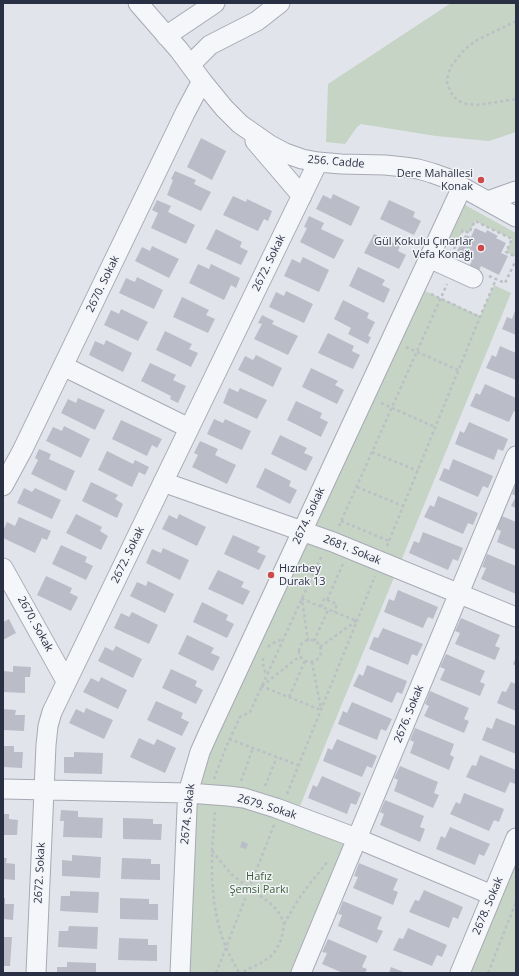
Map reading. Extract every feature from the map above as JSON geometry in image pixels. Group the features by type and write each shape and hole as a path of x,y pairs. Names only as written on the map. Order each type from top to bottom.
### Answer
{"street":[{"name":"256. Cadde","path":"138,3 224,108 240,124 270,145 285,153 302,159 318,162 385,165 418,169 446,178 516,217"},
{"path":"166,36 214,3"},
{"path":"190,65 210,45 257,21 280,3"},
{"name":"2670. Sokak","path":"3,486 22,451 185,113 202,81"},
{"path":"240,124 302,196"},
{"name":"2672. Sokak","path":"36,973 46,745 48,726 52,712 318,162"},
{"name":"2674. Sokak","path":"180,973 188,793 200,752 302,531 443,264 462,187"},
{"path":"488,201 516,191"},
{"path":"443,264 473,278"},
{"path":"63,366 189,428"},
{"name":"2676. Sokak","path":"301,973 516,456"},
{"name":"2681. Sokak","path":"163,482 302,531 334,534 349,548 516,617"},
{"name":"2670. Sokak","path":"3,568 66,681"},
{"name":"2679. Sokak","path":"3,789 188,793 244,798 280,809 357,839 492,896"},
{"name":"2678. Sokak","path":"460,973 516,838"}],"path":[{"path":"516,20 477,40 465,49 452,65 448,74 447,82 454,97 467,104 478,105 516,99"},
{"path":"213,785 219,764 240,717 250,712 302,599 342,521 417,352 440,298 443,264 463,230 469,233 475,221 512,239 506,252 516,257"},
{"path":"473,278 486,274 504,283 516,260"},
{"path":"216,973 280,809 496,280"},
{"path":"430,294 480,317"},
{"path":"400,345 458,370"},
{"path":"380,403 435,427"},
{"path":"372,452 418,471"},
{"path":"357,487 403,506"},
{"path":"342,521 389,541"},
{"path":"327,600 349,548"},
{"path":"302,599 357,621"},
{"path":"302,599 308,641"},
{"path":"321,607 324,599 327,600 337,604 334,612"},
{"path":"314,642 328,610"},
{"path":"320,646 357,621"},
{"path":"267,675 263,664 265,651 270,644 284,639"},
{"path":"304,642 314,642 320,646 321,654 317,660 312,662 305,661 300,656 300,648 304,642"},
{"path":"261,686 300,656"},
{"path":"289,697 305,661"},
{"path":"312,662 321,710"},
{"path":"261,686 321,710"},
{"path":"230,739 298,765"},
{"path":"238,787 253,748"},
{"path":"262,793 277,757"},
{"path":"215,811 212,851 214,902 218,923 226,948 240,973 261,963 270,957 276,950 281,940 284,924 301,895 330,859"},
{"path":"212,851 232,875 270,903 277,910 284,924"},
{"path":"488,973 516,902"}],"green space":[{"path":"451,3 516,3 516,132 489,141 436,136 361,124 357,127 345,144 326,142 328,84"},
{"path":"465,205 516,233 516,257 506,252 512,239 475,221 469,233 463,231 456,245 449,240"},
{"path":"494,285 511,293 401,561 315,525 425,291 480,316"},
{"path":"308,540 395,575 300,806 244,788 200,784 208,757 216,738"},
{"name":"Hafız Şemsi Parkı","path":"196,803 233,805 251,810 348,846 295,973 189,973"},
{"path":"516,859 516,973 469,973"}],"building":[{"path":"201,138 226,151 212,180 187,167"},
{"path":"175,171 196,180 194,184 211,192 201,211 167,195 173,180 171,179"},
{"path":"333,194 360,207 351,226 316,209 323,195 331,199"},
{"path":"233,196 246,202 247,199 272,211 268,221 264,219 258,231 223,215"},
{"path":"157,200 171,206 168,212 195,225 186,244 151,228 158,213 152,210"},
{"path":"389,200 415,212 413,217 421,221 414,235 380,219"},
{"path":"309,216 324,223 321,229 344,240 334,259 300,242 307,228 304,227"},
{"name":"Gül Kokulu Çınarlar Vefa Konağı","path":"475,228 486,233 487,230 498,236 496,238 506,243 501,253 508,256 499,275 481,266 479,271 469,266 472,261 456,253 465,235 471,237"},
{"path":"216,229 242,242 240,247 248,251 241,265 206,249"},
{"path":"374,234 400,246 398,251 406,255 399,269 364,253"},
{"path":"152,246 179,259 169,278 135,261 142,247 150,251"},
{"path":"303,257 329,270 319,292 284,276 292,259 300,263"},
{"path":"198,264 209,269 211,264 240,278 236,288 231,285 224,300 189,283"},
{"path":"358,267 385,280 382,285 390,289 384,303 349,286"},
{"path":"137,277 163,290 154,309 119,293 126,278 135,282"},
{"path":"286,291 313,304 304,323 269,307 276,292 284,296"},
{"path":"182,297 209,310 206,315 215,319 208,333 173,317"},
{"path":"343,300 369,313 367,318 375,322 368,336 371,337 368,344 348,334 351,328 334,319"},
{"path":"516,308 516,335 502,329 507,317 512,319"},
{"path":"121,309 148,322 138,341 104,325 111,310 119,314"},
{"path":"262,315 274,321 272,324 298,336 288,355 254,339 262,324 258,323"},
{"path":"165,331 192,344 189,349 198,353 191,367 156,350"},
{"path":"328,333 354,346 352,351 360,355 353,369 318,353"},
{"path":"106,340 132,353 123,372 89,355 95,341 104,345"},
{"path":"500,346 516,353 516,380 486,368 492,355 496,357"},
{"path":"256,355 282,368 273,387 238,370 245,356 253,360"},
{"path":"150,363 176,375 173,380 186,386 178,403 170,399 171,396 141,381"},
{"path":"311,368 338,381 335,385 344,390 337,404 302,387"},
{"path":"485,384 516,398 516,412 514,411 509,422 470,406 476,393 480,395"},
{"path":"229,388 238,392 240,388 267,400 257,419 223,403"},
{"path":"78,398 105,410 95,430 61,413 68,399 76,403"},
{"path":"296,401 322,413 320,418 328,422 321,437 287,420"},
{"path":"214,419 223,423 225,419 251,431 242,450 207,434"},
{"path":"121,420 162,439 157,448 152,445 147,456 112,439"},
{"path":"469,422 508,439 503,451 498,449 494,460 455,444 460,431 464,433"},
{"path":"64,426 90,439 81,458 46,441 53,427 62,431"},
{"path":"280,435 307,448 304,453 313,457 306,471 271,454"},
{"path":"200,441 218,449 215,455 236,465 227,484 192,467 198,455 194,453"},
{"path":"39,449 51,454 49,459 75,471 66,491 31,474 38,460 35,458"},
{"path":"107,451 133,464 135,460 149,467 145,475 139,472 132,487 98,470"},
{"path":"453,459 493,476 488,488 483,486 478,497 439,480 444,468 449,470"},
{"path":"265,468 291,481 289,486 297,490 290,504 256,487"},
{"path":"91,482 118,495 115,499 123,504 117,518 82,501"},
{"path":"516,484 516,496 512,494"},
{"path":"24,488 32,492 35,488 61,500 52,519 17,503"},
{"path":"438,496 478,513 473,525 468,523 463,534 424,517 430,505 434,507"},
{"path":"516,496 516,508 511,506"},
{"path":"76,514 102,527 100,531 108,536 101,550 66,533"},
{"path":"179,514 206,527 197,546 162,529 169,515 177,519"},
{"path":"502,516 516,522 516,550 497,542 501,531 497,529"},
{"path":"19,517 51,531 47,540 42,538 35,553 3,538 3,531 7,522 15,526"},
{"path":"423,532 463,548 458,561 453,559 448,570 409,553 414,541 419,543"},
{"path":"233,535 260,547 257,552 266,556 259,570 224,554"},
{"path":"61,545 87,557 85,562 93,566 86,580 52,564"},
{"path":"163,548 189,560 180,580 146,563 152,549 161,553"},
{"path":"487,554 516,566 516,594 481,579 486,568 482,567"},
{"path":"218,570 244,582 241,587 250,591 243,605 208,589"},
{"path":"46,576 72,588 70,593 78,597 71,611 37,595"},
{"path":"148,581 174,594 165,613 130,596 137,582 146,586"},
{"path":"398,590 438,607 433,619 428,617 423,628 384,612 389,599 394,601"},
{"path":"202,602 228,615 226,620 234,624 227,638 193,622"},
{"path":"132,612 158,625 149,644 114,628 121,613 129,617"},
{"path":"461,618 500,635 495,646 500,648 495,660 455,644 460,633 455,631"},
{"path":"9,619 16,633 3,640 3,622"},
{"path":"383,628 423,644 417,656 412,654 408,665 369,649 374,637 378,638"},
{"path":"187,635 214,648 211,653 220,657 213,671 178,654"},
{"path":"116,646 142,659 133,678 98,661 105,647 113,651"},
{"path":"446,654 485,671 480,682 485,684 480,696 440,680 445,669 440,667"},
{"path":"516,657 516,666 513,664"},
{"path":"367,665 407,681 402,694 397,692 392,703 353,686 359,674 363,676"},
{"path":"13,666 31,667 30,677 25,677 25,693 3,692 3,671 13,672"},
{"path":"171,669 197,681 195,686 203,690 196,704 162,688"},
{"path":"101,677 127,690 118,709 83,692 91,678 99,682"},
{"path":"511,682 516,684 516,711 497,703 502,691 506,692"},
{"path":"430,691 469,708 464,719 469,721 464,733 424,716 429,706 425,704"},
{"path":"156,701 183,713 181,718 189,722 182,736 147,720"},
{"path":"352,702 392,719 386,731 381,729 377,740 338,724 343,711 347,713"},
{"path":"86,708 113,720 104,739 69,723 76,709 84,713"},
{"path":"3,709 16,710 15,715 25,715 24,731 3,730"},
{"path":"496,718 516,726 516,754 482,740 487,727 492,729"},
{"path":"415,728 454,744 450,755 454,757 449,770 410,753 414,742 410,740"},
{"path":"139,738 154,745 157,739 176,748 165,773 130,757"},
{"path":"337,739 377,756 372,768 367,766 362,777 323,761 328,748 332,750"},
{"path":"3,746 14,746 14,752 23,752 22,768 3,767"},
{"path":"74,752 103,753 102,774 64,773 64,757 74,757"},
{"path":"480,755 516,770 516,782 515,784 510,782 505,793 466,777 472,765 476,766"},
{"path":"400,766 438,782 434,793 439,795 433,808 394,791 398,780 394,778"},
{"path":"322,776 361,793 356,805 351,803 347,814 308,798 313,785 317,787"},
{"path":"464,793 504,809 499,822 494,820 489,831 450,814 456,802 460,804"},
{"path":"385,800 424,816 420,827 425,829 420,842 380,825 384,814 380,812"},
{"path":"61,810 78,811 78,817 103,818 102,838 63,837 64,821 60,821"},
{"path":"3,814 9,814 9,819 18,820 17,835 3,835"},
{"path":"123,818 153,819 153,824 162,824 161,840 123,839"},
{"path":"450,827 490,844 484,856 479,854 475,865 436,849 441,836 445,838"},
{"path":"242,841 248,844 246,849 240,847"},
{"path":"72,855 101,857 100,878 62,876 62,860 72,861"},
{"path":"3,858 7,858 6,863 15,864 15,880 3,879"},
{"path":"122,858 151,859 151,864 160,864 160,880 121,879"},
{"path":"359,863 398,879 393,890 398,892 393,905 353,888 358,877 354,876"},
{"path":"424,890 463,907 458,919 453,917 449,928 409,912 415,900 419,901"},
{"path":"70,891 99,892 98,913 60,911 61,896 70,896"},
{"path":"3,898 5,898 5,904 14,904 13,920 3,919"},
{"path":"120,898 149,899 149,904 158,904 158,920 120,919"},
{"path":"343,901 382,917 377,929 383,931 377,943 338,926 342,915 338,914"},
{"path":"69,926 98,927 97,949 58,947 59,931 68,931"},
{"path":"408,928 447,945 442,957 437,955 432,966 393,950 399,938 403,939"},
{"path":"3,937 12,937 10,966 3,966"},
{"path":"119,938 148,939 148,945 157,945 157,961 118,960"},
{"path":"328,939 367,956 362,967 367,969 365,973 343,973 322,964 327,953 322,952"},
{"path":"67,962 96,963 96,973 57,973 57,967 67,967"},
{"path":"391,967 406,973 389,973"}],"place":[{"name":"Dere Mahallesi Konak","path":"481,180"},
{"name":"Gül Kokulu Çınarlar Vefa Konağı","path":"481,248"},
{"name":"Hızırbey Durak 13","path":"271,575"}]}
